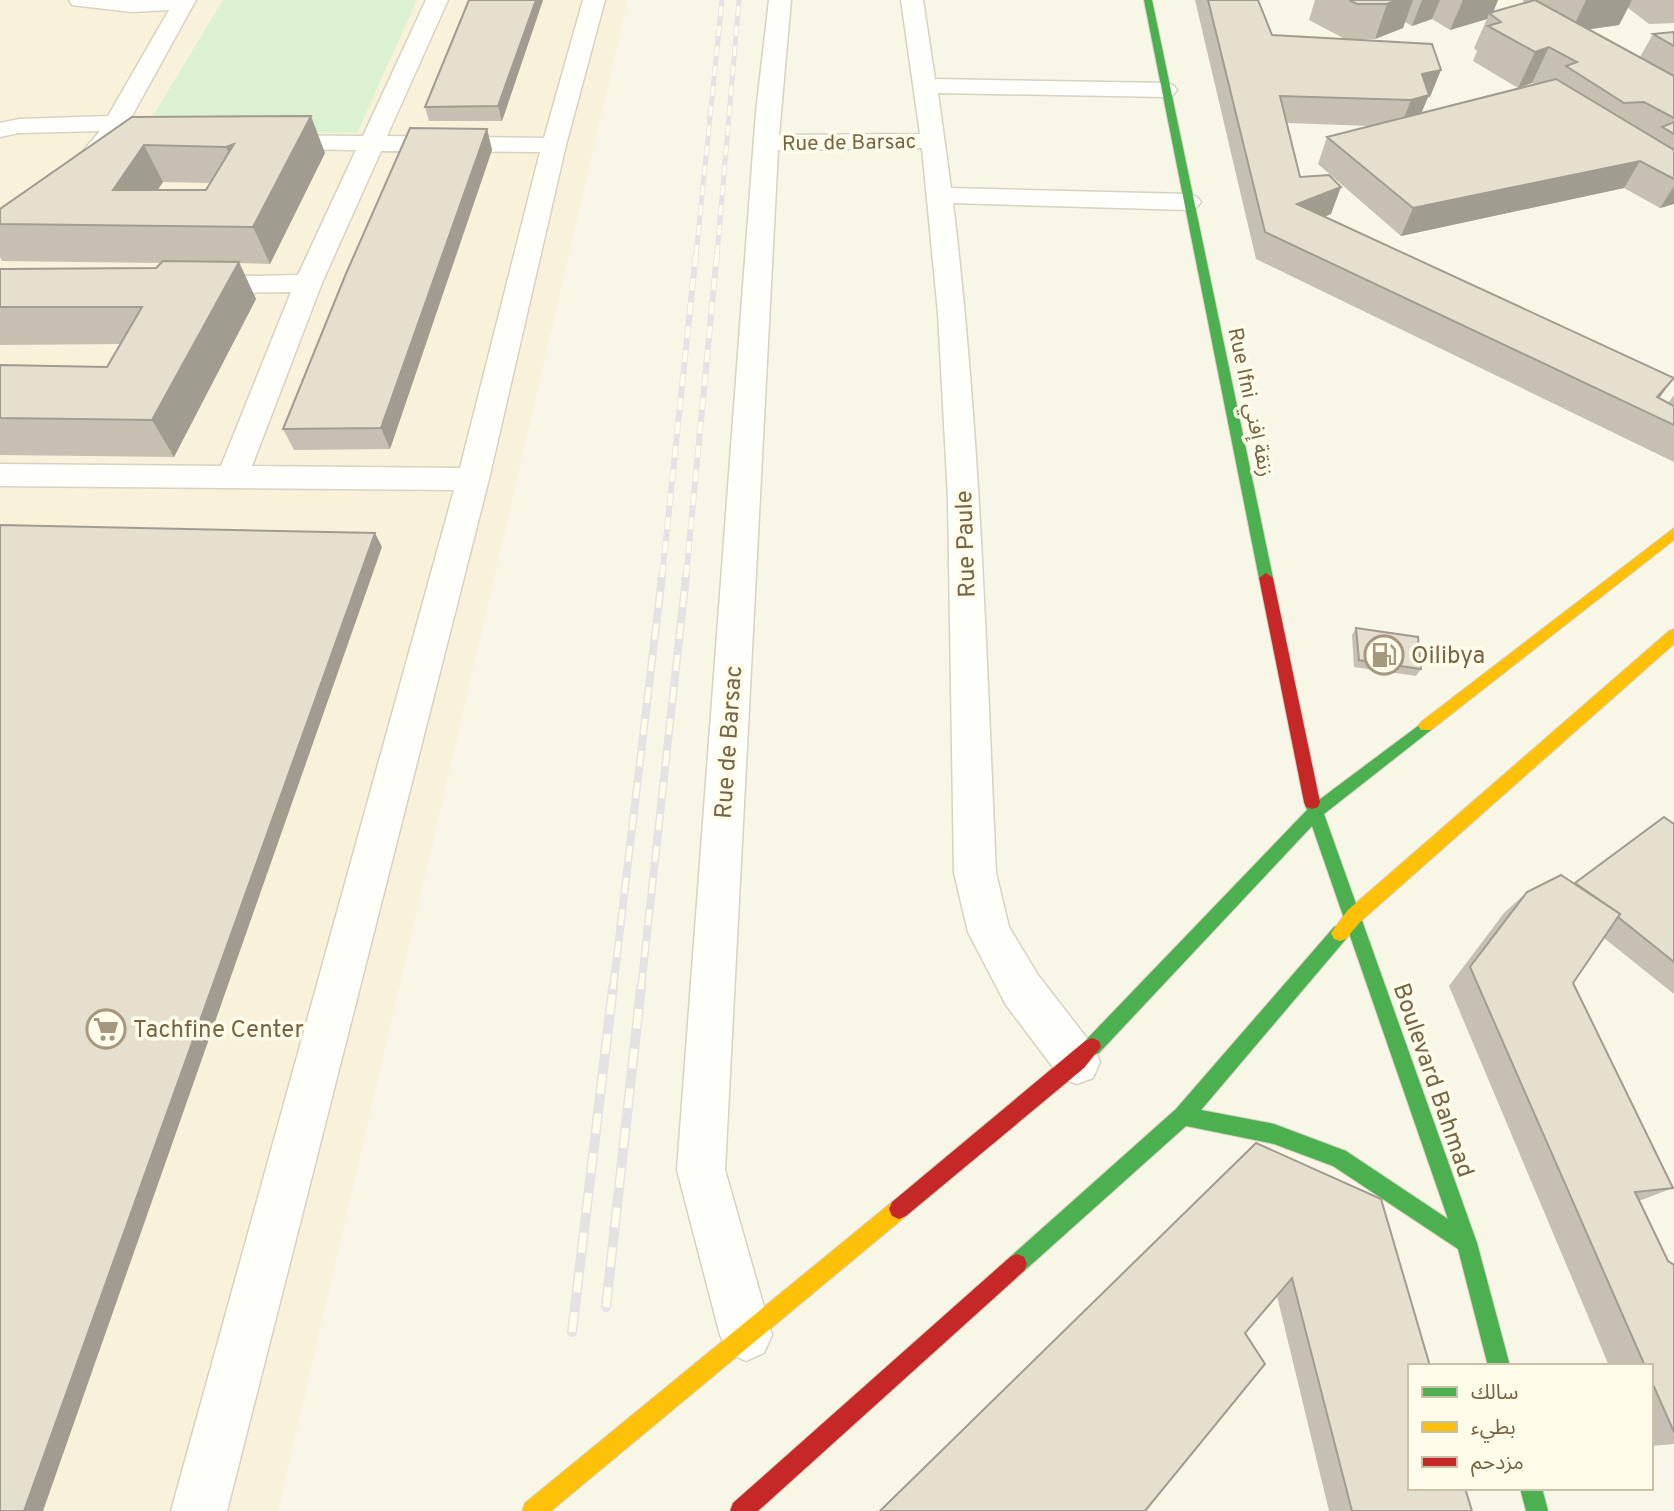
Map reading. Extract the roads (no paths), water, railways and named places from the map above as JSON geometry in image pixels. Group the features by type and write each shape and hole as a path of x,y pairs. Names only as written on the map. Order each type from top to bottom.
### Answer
{"main road":[{"name":"Rue Ifni زنقة إفني","path":"1148,0 1314,813"},
{"path":"533,1511 1077,1062 1314,813 1674,533"},
{"path":"741,1511 1183,1116 1354,916 1674,635"},
{"name":"Boulevard Bahmad","path":"1314,813 1354,916 1466,1243 1498,1364"},
{"path":"1183,1116 1274,1134 1339,1158 1466,1243"},
{"path":"1532,1490 1537,1511"}],"street":[{"path":"80,0 132,6 184,1"},
{"path":"233,475 308,283 438,0"},
{"path":"199,1511 473,479 554,145 594,0"},
{"name":"Rue de Barsac","path":"746,1335 701,1170 766,143 780,0"},
{"path":"5,220 111,132 184,1"},
{"name":"Rue Paule","path":"920,8 925,86 952,313 964,498 975,873 989,932 1022,990 1077,1062"},
{"path":"925,86 1166,90"},
{"path":"0,111 10,128 111,132 135,140"},
{"name":"Rue de Barsac","path":"766,143 933,141"},
{"path":"247,142 554,145"},
{"path":"939,195 1188,202"},
{"path":"174,285 308,283"},
{"path":"0,475 473,479"}],"railway":[{"path":"696,255 722,0"},
{"path":"717,255 739,0"},
{"path":"662,577 696,253"},
{"path":"686,577 717,253"},
{"path":"613,989 662,576"},
{"path":"641,989 686,576"},
{"path":"572,1332 613,987"},
{"path":"606,1307 641,987"}],"place":[{"name":"Oilibya","path":"1384,655"},
{"name":"Tachfine Center","path":"106,1029"}]}
